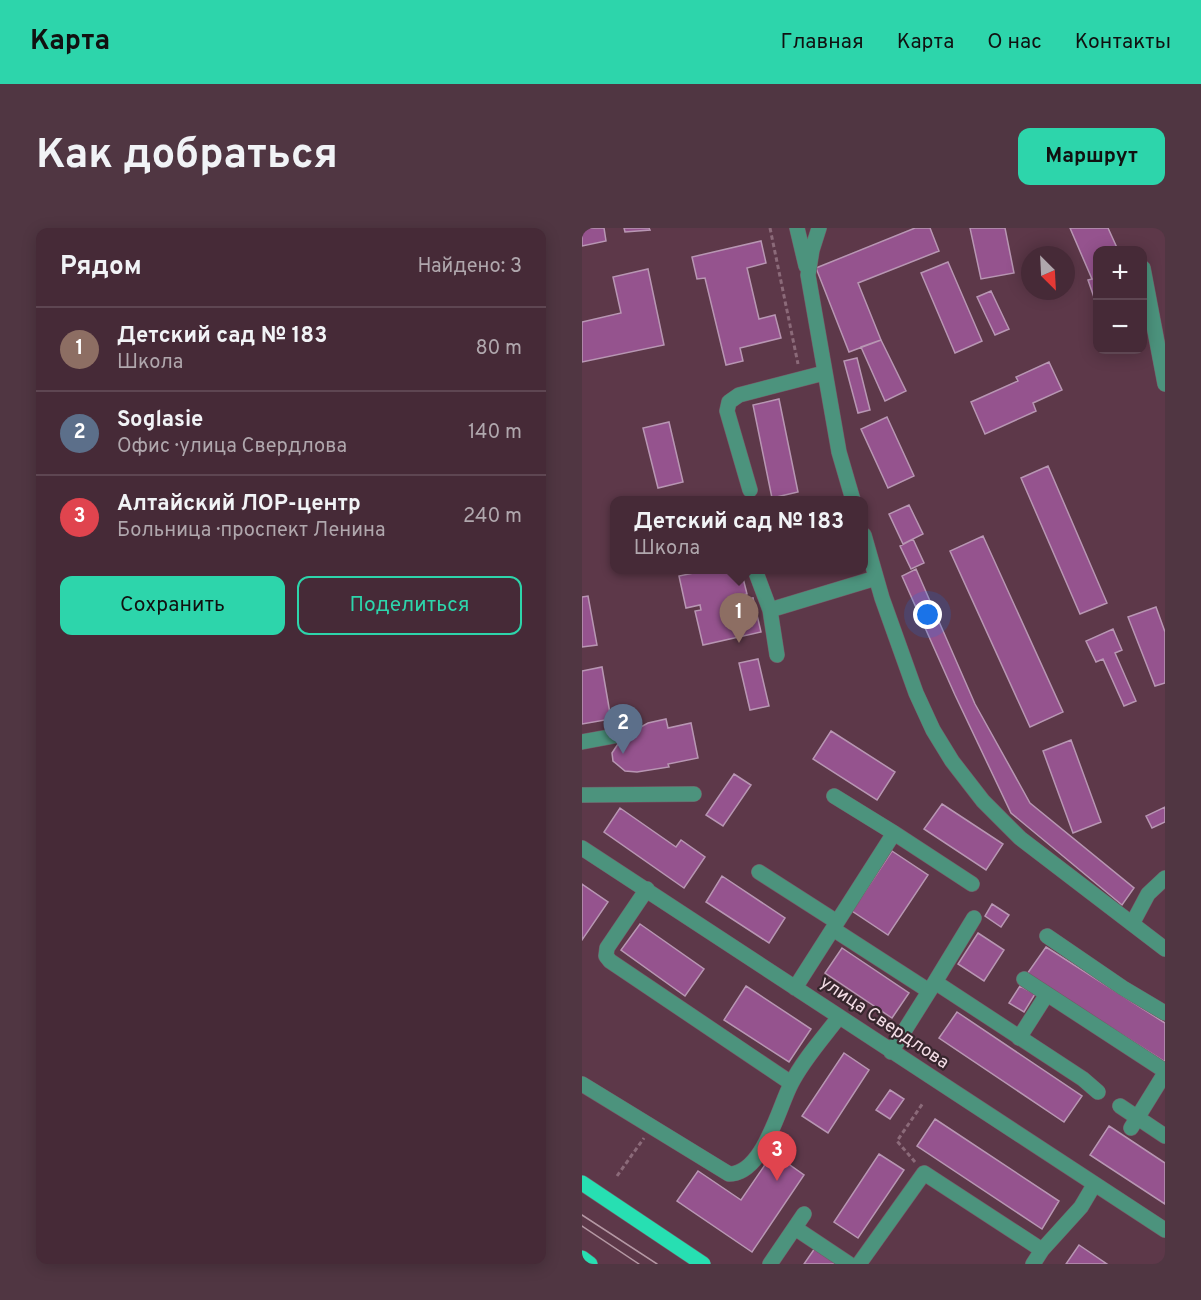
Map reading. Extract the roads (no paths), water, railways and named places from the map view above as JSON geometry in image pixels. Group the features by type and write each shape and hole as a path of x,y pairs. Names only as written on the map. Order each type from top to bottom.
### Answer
{"main road":[{"path":"582,1183 703,1264"},
{"path":"582,1258 590,1264"}],"street":[{"path":"797,228 808,275 839,452 852,496"},
{"path":"808,275 812,250 819,228"},
{"path":"1147,289 1165,384"},
{"path":"750,490 727,411 729,402 739,395 824,373"},
{"path":"868,549 916,693 933,730 952,761 983,801 1020,838 1165,949"},
{"path":"756,574 770,610 777,654"},
{"path":"770,610 876,578"},
{"path":"582,742 625,734"},
{"path":"582,795 694,794"},
{"path":"834,796 972,884"},
{"path":"795,988 894,833"},
{"name":"улица Свердлова","path":"582,848 1165,1230"},
{"path":"759,872 835,926 1019,1038 1083,1079 1098,1092"},
{"path":"1132,924 1148,894 1165,878"},
{"path":"647,889 607,948 606,956 610,961 792,1083"},
{"path":"891,1052 974,918"},
{"path":"1047,936 1123,988 1165,1013"},
{"path":"1024,978 1165,1072 1134,1123"},
{"path":"1019,1038 1047,994"},
{"path":"582,1084 729,1174 737,1174 745,1171 768,1140 792,1083 839,1017"},
{"path":"1120,1106 1134,1123 1165,1136"},
{"path":"859,1264 924,1173 1042,1250"},
{"path":"1033,1264 1042,1250 1081,1207 1094,1185"},
{"path":"770,1264 804,1214"},
{"path":"795,1228 849,1264"}],"tram line":[{"path":"582,1215 657,1264"},
{"path":"582,1226 639,1264"}],"place":[{"name":"Детский сад № 183","path":"739,643"},
{"name":"Soglasie","path":"623,754"},
{"name":"Алтайский ЛОР-центр","path":"777,1181"}]}
